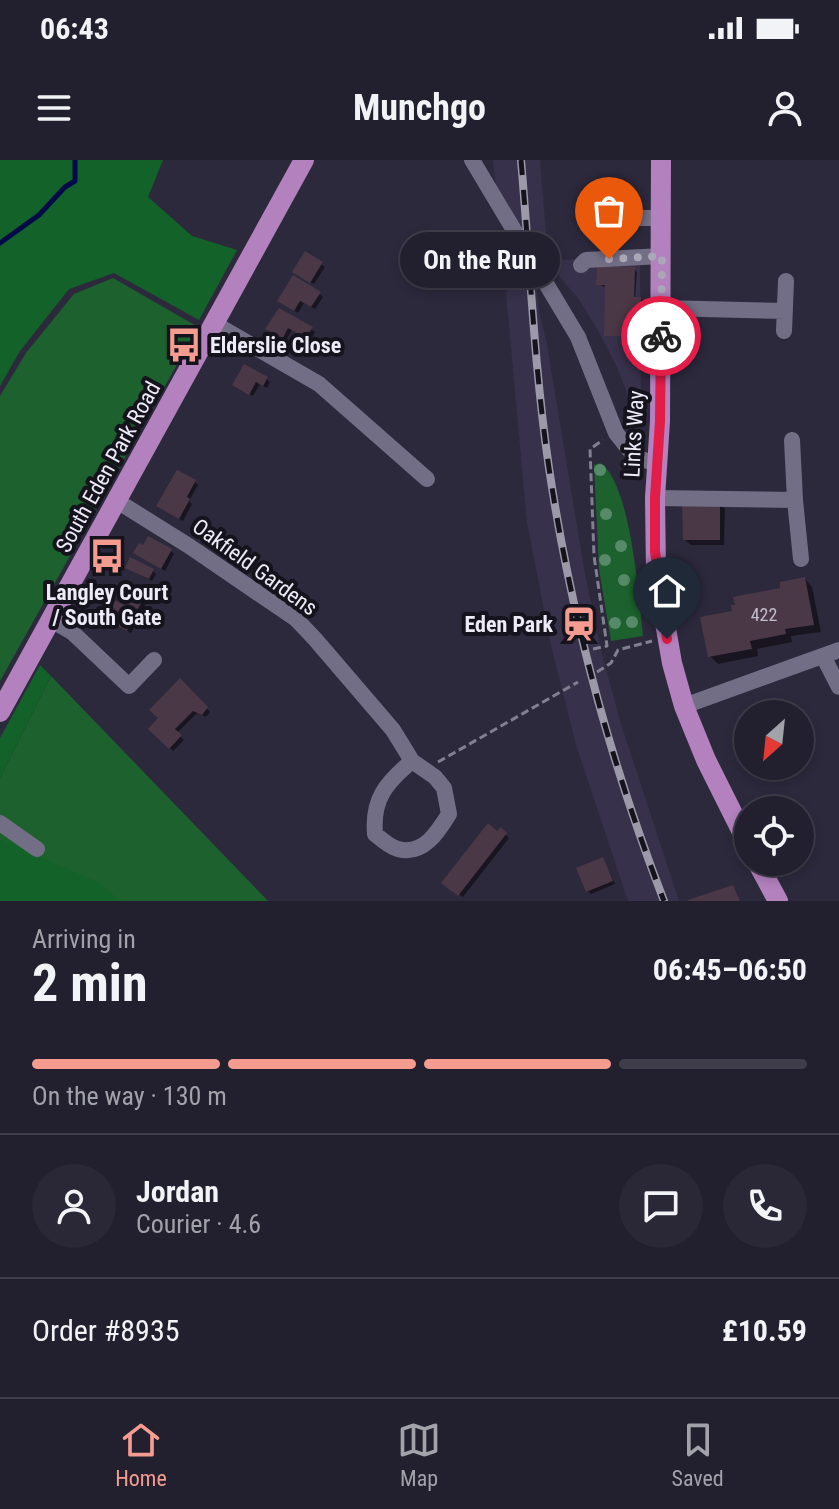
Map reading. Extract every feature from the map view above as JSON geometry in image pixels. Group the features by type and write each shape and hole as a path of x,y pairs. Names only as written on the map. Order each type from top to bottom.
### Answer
{"main road":[{"name":"South Eden Park Road","path":"0,712 304,160"},
{"name":"Links Way","path":"661,160 662,308 655,498 656,571 667,639 684,706 734,816"},
{"path":"765,876 778,901"}],"street":[{"path":"472,160 586,354 616,433 635,457 657,464"},
{"path":"591,218 662,218"},
{"path":"581,265 586,260 662,256"},
{"path":"784,331 786,281"},
{"path":"662,308 785,311"},
{"path":"215,324 319,384 427,479"},
{"path":"792,440 801,559"},
{"path":"655,498 795,500"},
{"name":"Oakfield Gardens","path":"117,501 296,619 393,730 418,765 444,788 449,814 435,837 418,848 398,849 375,834 373,815 391,779 418,765"},
{"path":"51,620 72,632 129,686 154,660"},
{"path":"684,706 831,653 839,687"},
{"path":"0,823 37,849"}],"path":[{"path":"593,649 607,646 594,556 589,454 593,445 616,433"},
{"path":"597,672 611,663 618,650 667,639"},
{"path":"418,765 578,682"}],"shaded area":[{"path":"493,160 540,160 546,233 532,236 539,312 584,569 620,721 679,901 628,901 576,745 552,650 527,523 506,293 511,278 505,204 496,186"},
{"path":"640,257 641,412 634,411 599,332 578,298 559,276 558,260"}],"green space":[{"path":"0,160 163,160 148,197 192,236 237,250 199,320 114,273 69,289 20,351 0,386"},
{"path":"113,278 198,327 0,681 0,396 26,353 74,294"},
{"path":"600,463 611,474 626,517 636,570 643,636 611,641 599,569 594,465"},
{"path":"40,665 51,676 0,778 0,738"},
{"path":"51,676 268,901 0,901 0,778"},
{"path":"0,839 102,884 120,901 0,901"}],"building":[{"path":"305,251 323,262 310,283 292,272"},
{"path":"597,266 635,267 634,297 641,297 641,336 604,336 605,285 596,285"},
{"path":"293,275 321,292 311,307 300,301 294,311 277,301"},
{"path":"279,308 313,327 306,338 288,328 283,338 265,329"},
{"path":"244,364 268,377 263,386 256,382 249,395 232,385"},
{"path":"177,470 196,480 179,519 156,506"},
{"path":"682,498 720,501 720,540 683,540"},
{"path":"148,536 172,549 161,569 133,553"},
{"path":"130,557 154,569 149,579 125,568"},
{"path":"805,577 814,625 785,629 786,634 750,641 752,649 708,657 700,617 732,611 731,605 735,605 733,597 780,588 780,582"},
{"path":"116,583 123,586 125,583 146,594 138,609 110,594"},
{"path":"109,597 137,612 127,631 105,620 109,612 103,608"},
{"path":"180,678 208,707 202,715 193,711 175,729 182,735 169,749 148,729 158,718 149,710"},
{"path":"488,823 497,831 501,827 507,833 458,896 441,883"},
{"path":"603,857 613,881 586,892 576,868"},
{"path":"733,885 740,901 688,901 688,900"}],"waterway":[{"path":"0,243 39,215 65,187 75,181 75,160"}],"railway":[{"path":"521,160 536,353 558,523 594,688 626,795 664,901"}],"way so far":[{"path":"609,259 662,256 661,336"}],"place":[{"name":"On the Run","path":"609,259"},
{"name":"Elderslie Close","path":"184,345"},
{"name":"Langley Court / South Gate","path":"107,556"},
{"name":"Eden Park","path":"579,624"}],"route":[{"path":"661,336 655,551 667,639"}]}
